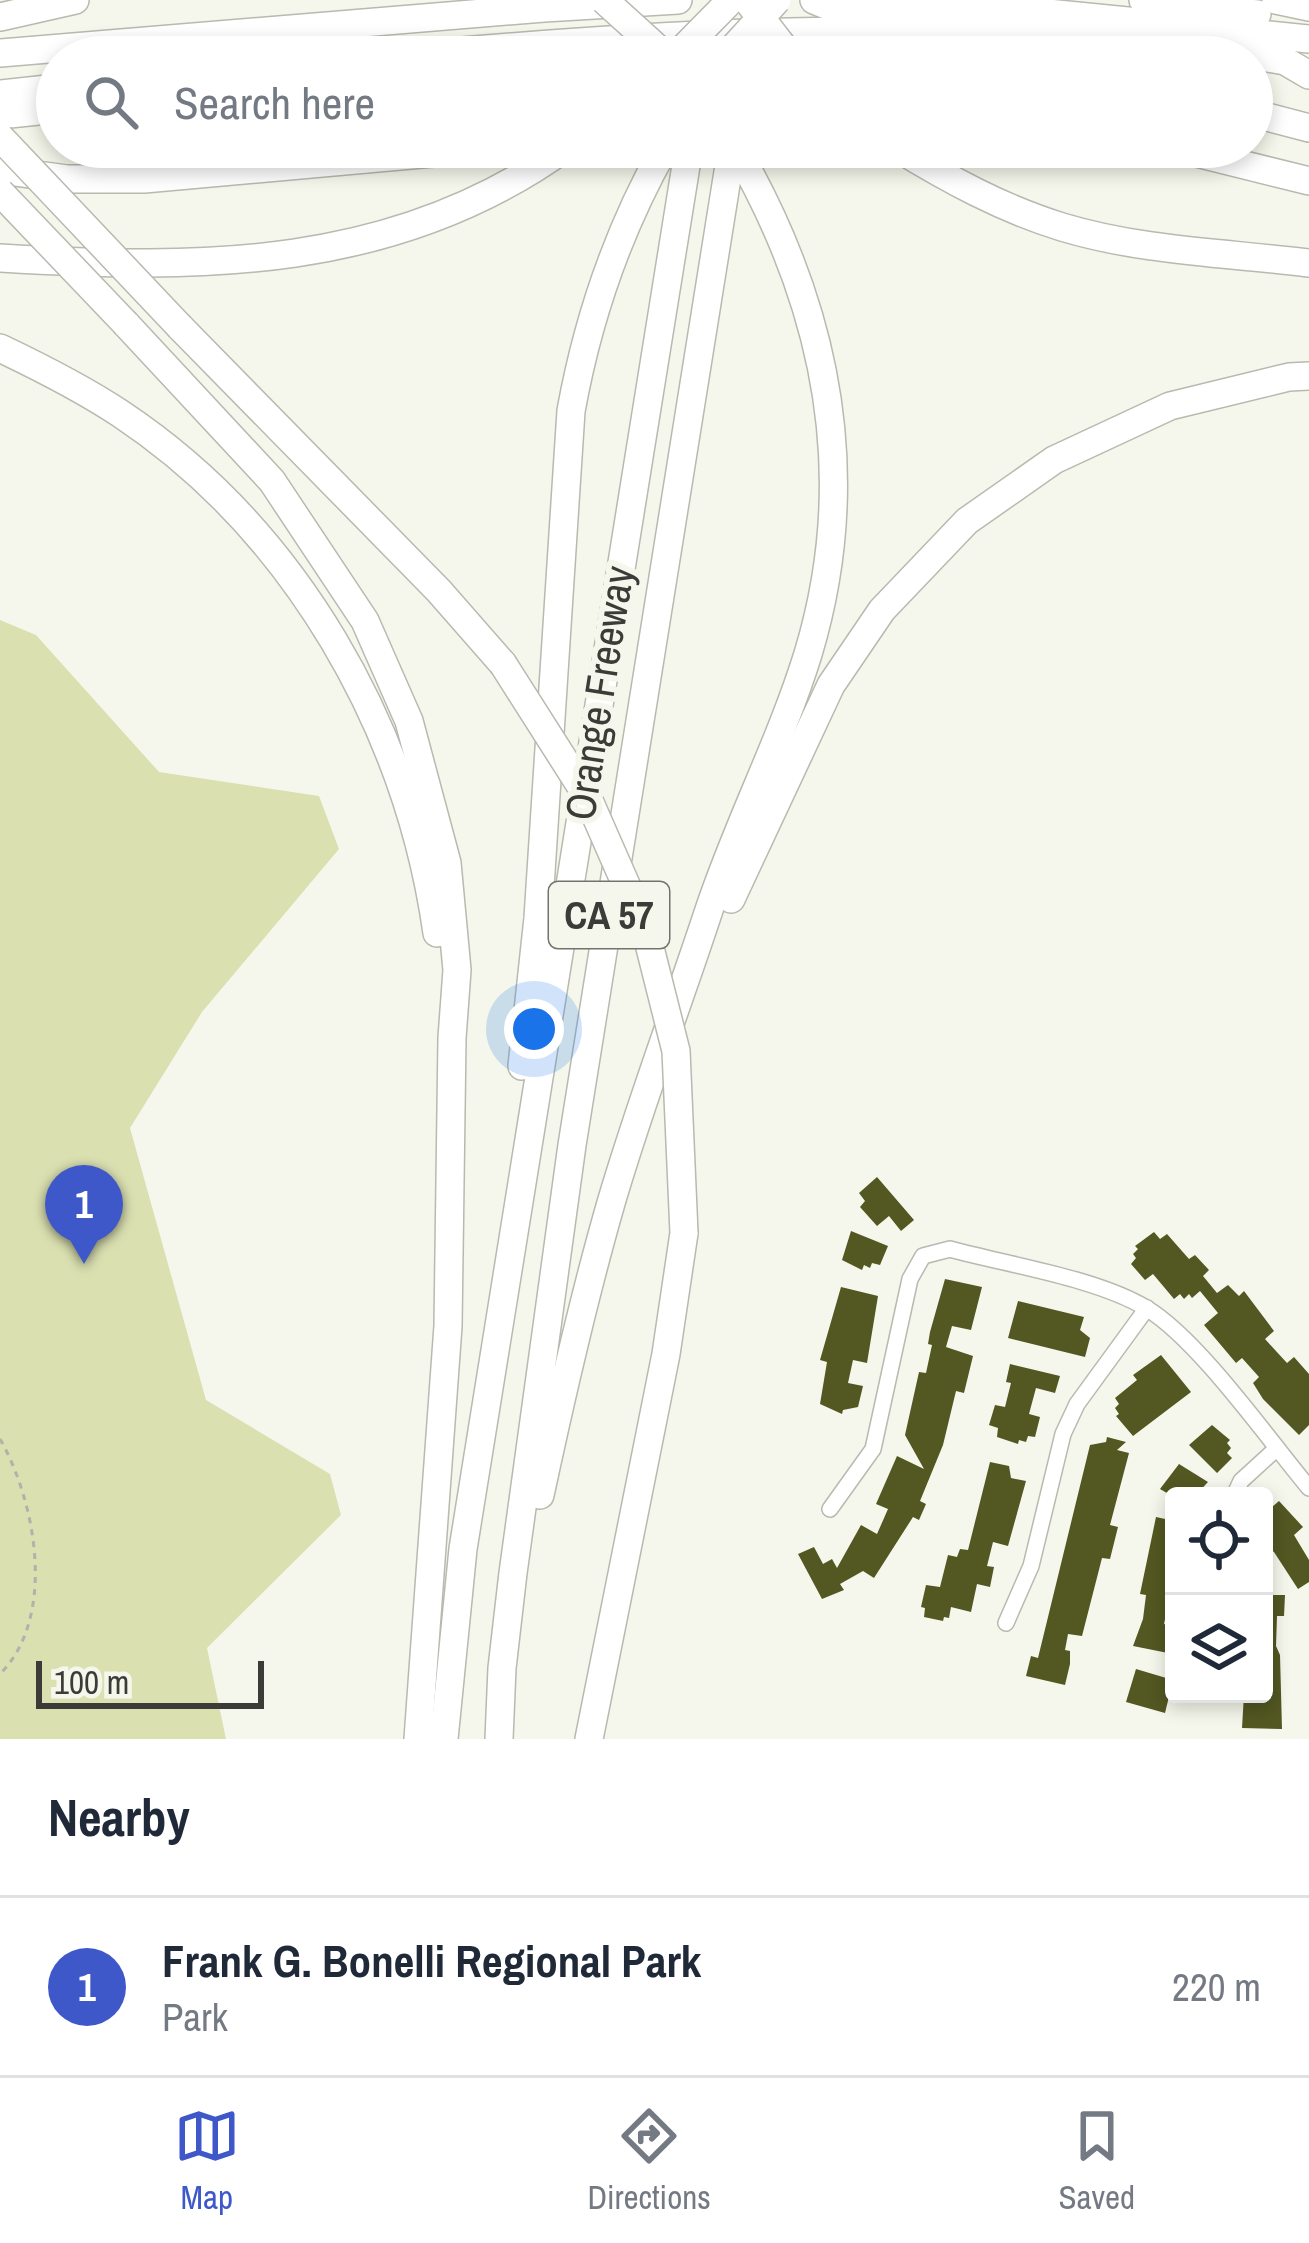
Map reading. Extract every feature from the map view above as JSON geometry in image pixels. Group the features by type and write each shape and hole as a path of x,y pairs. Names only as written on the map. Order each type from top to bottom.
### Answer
{"highway":[{"path":"0,17 75,0"},
{"path":"604,0 646,36"},
{"path":"222,36 678,0"},
{"path":"705,36 714,0"},
{"path":"693,36 731,0"},
{"path":"748,0 772,36"},
{"path":"752,36 758,0"},
{"path":"744,36 777,0"},
{"path":"814,0 836,9 1048,13 1309,39"},
{"path":"1143,0 1309,20"},
{"path":"1276,0 1309,7"},
{"path":"726,36 868,31 1034,36"},
{"path":"4,55 36,52"},
{"path":"1273,59 1285,61 1309,78"},
{"path":"1273,76 1309,78"},
{"path":"0,94 36,90"},
{"path":"0,115 36,111"},
{"path":"1273,119 1309,128"},
{"path":"0,137 439,591 503,664 587,796 645,928 676,1051 684,1233 666,1354 590,1739"},
{"path":"0,170 67,179 259,168"},
{"path":"0,258 202,264 269,259 378,236 439,215 530,168"},
{"path":"508,1256 538,918 571,411 593,312 626,224 654,168"},
{"name":"Orange Freeway","path":"444,1739 463,1549 685,168"},
{"name":"Orange Freeway","path":"499,1739 513,1573 572,1145 730,168"},
{"path":"513,1573 536,1513 577,1328 612,1202 709,910 808,655 830,538 832,433 825,381 793,260 745,168"},
{"path":"933,168 971,190 1064,227 1116,240 1309,262"},
{"path":"1257,168 1309,181"},
{"path":"0,192 272,481 365,621 409,721 447,863 457,970 448,1326 418,1739"},
{"path":"0,348 68,380 125,417 195,473 260,540 325,625 365,694 394,760 424,866 452,1038"},
{"path":"695,959 725,911 831,685 882,610 967,521 1054,460 1170,406 1309,376"}],"street":[{"path":"830,1509 873,1449 910,1279 923,1256 950,1249 1111,1292 1147,1308 1186,1342 1309,1488"},
{"path":"1006,1623 1031,1567 1063,1434 1077,1404 1147,1308"},
{"path":"1238,1487 1276,1449"}],"path":[{"path":"0,1439 24,1489 34,1546 24,1636 0,1674"}],"green space":[{"path":"0,620 36,635 159,772 319,796 339,849 202,1012 130,1128 206,1400 330,1474 341,1515 207,1648 226,1739 0,1739"}],"building":[{"path":"877,1177 914,1220 901,1231 889,1216 877,1226 860,1207 865,1201 859,1193"},
{"path":"851,1231 888,1246 880,1265 864,1265 862,1270 842,1260"},
{"path":"1154,1232 1160,1239 1167,1234 1189,1259 1195,1255 1209,1270 1203,1276 1217,1293 1228,1285 1239,1296 1244,1291 1274,1331 1265,1339 1287,1363 1294,1357 1309,1374 1309,1425 1299,1435 1263,1399 1253,1383 1259,1377 1242,1358 1236,1363 1204,1325 1218,1313 1200,1291 1192,1298 1180,1294 1174,1299 1153,1274 1145,1280 1131,1264 1135,1246"},
{"path":"945,1279 982,1287 971,1330 952,1326 946,1347 973,1356 964,1393 956,1391 943,1445 920,1501 926,1504 874,1578 863,1571 840,1584 844,1590 822,1599 798,1554 814,1547 823,1564 832,1559 837,1568 861,1525 877,1534 888,1509 876,1504 897,1456 924,1469 905,1435 919,1372 926,1373 930,1332"},
{"path":"841,1287 878,1296 867,1363 853,1360 848,1383 863,1386 858,1407 842,1414 820,1404 827,1362 820,1360"},
{"path":"1018,1301 1084,1317 1080,1330 1090,1338 1085,1357 1008,1338"},
{"path":"1161,1355 1191,1392 1133,1436 1116,1416 1119,1404 1115,1398 1137,1380 1133,1375"},
{"path":"1010,1364 1060,1376 1055,1393 1036,1388 1029,1414 1040,1417 1035,1437 1018,1444 997,1437 998,1428 989,1425 995,1405 1005,1407"},
{"path":"1212,1425 1230,1440 1231,1448 1227,1453 1232,1458 1217,1473 1189,1445"},
{"path":"1107,1437 1126,1442 1117,1450 1129,1453 1110,1525 1118,1527 1110,1559 1102,1558 1082,1636 1068,1634 1065,1650 1070,1651 1070,1664 1065,1685 1026,1676 1031,1656 1038,1658 1090,1445 1106,1442"},
{"path":"990,1462 1009,1466 1011,1478 1026,1481 1008,1546 993,1542 987,1566 994,1567 990,1587 977,1584 971,1612 951,1607 949,1618 943,1621 924,1617 921,1607 926,1585 940,1587 948,1555 957,1557 960,1549 968,1550"},
{"path":"1179,1464 1208,1482 1203,1487 1160,1489"},
{"path":"1279,1501 1303,1527 1294,1535 1309,1560 1309,1582 1298,1589 1273,1551 1273,1506"},
{"path":"1156,1517 1165,1519 1165,1652 1133,1646 1143,1619 1146,1595 1140,1594"},
{"path":"1273,1595 1285,1595 1284,1616 1277,1616 1276,1646 1282,1729 1242,1728 1243,1703 1273,1703"},
{"path":"1136,1669 1165,1678 1165,1713 1126,1702"}],"place":[{"name":"Frank G. Bonelli Regional Park","path":"84,1264"}]}
